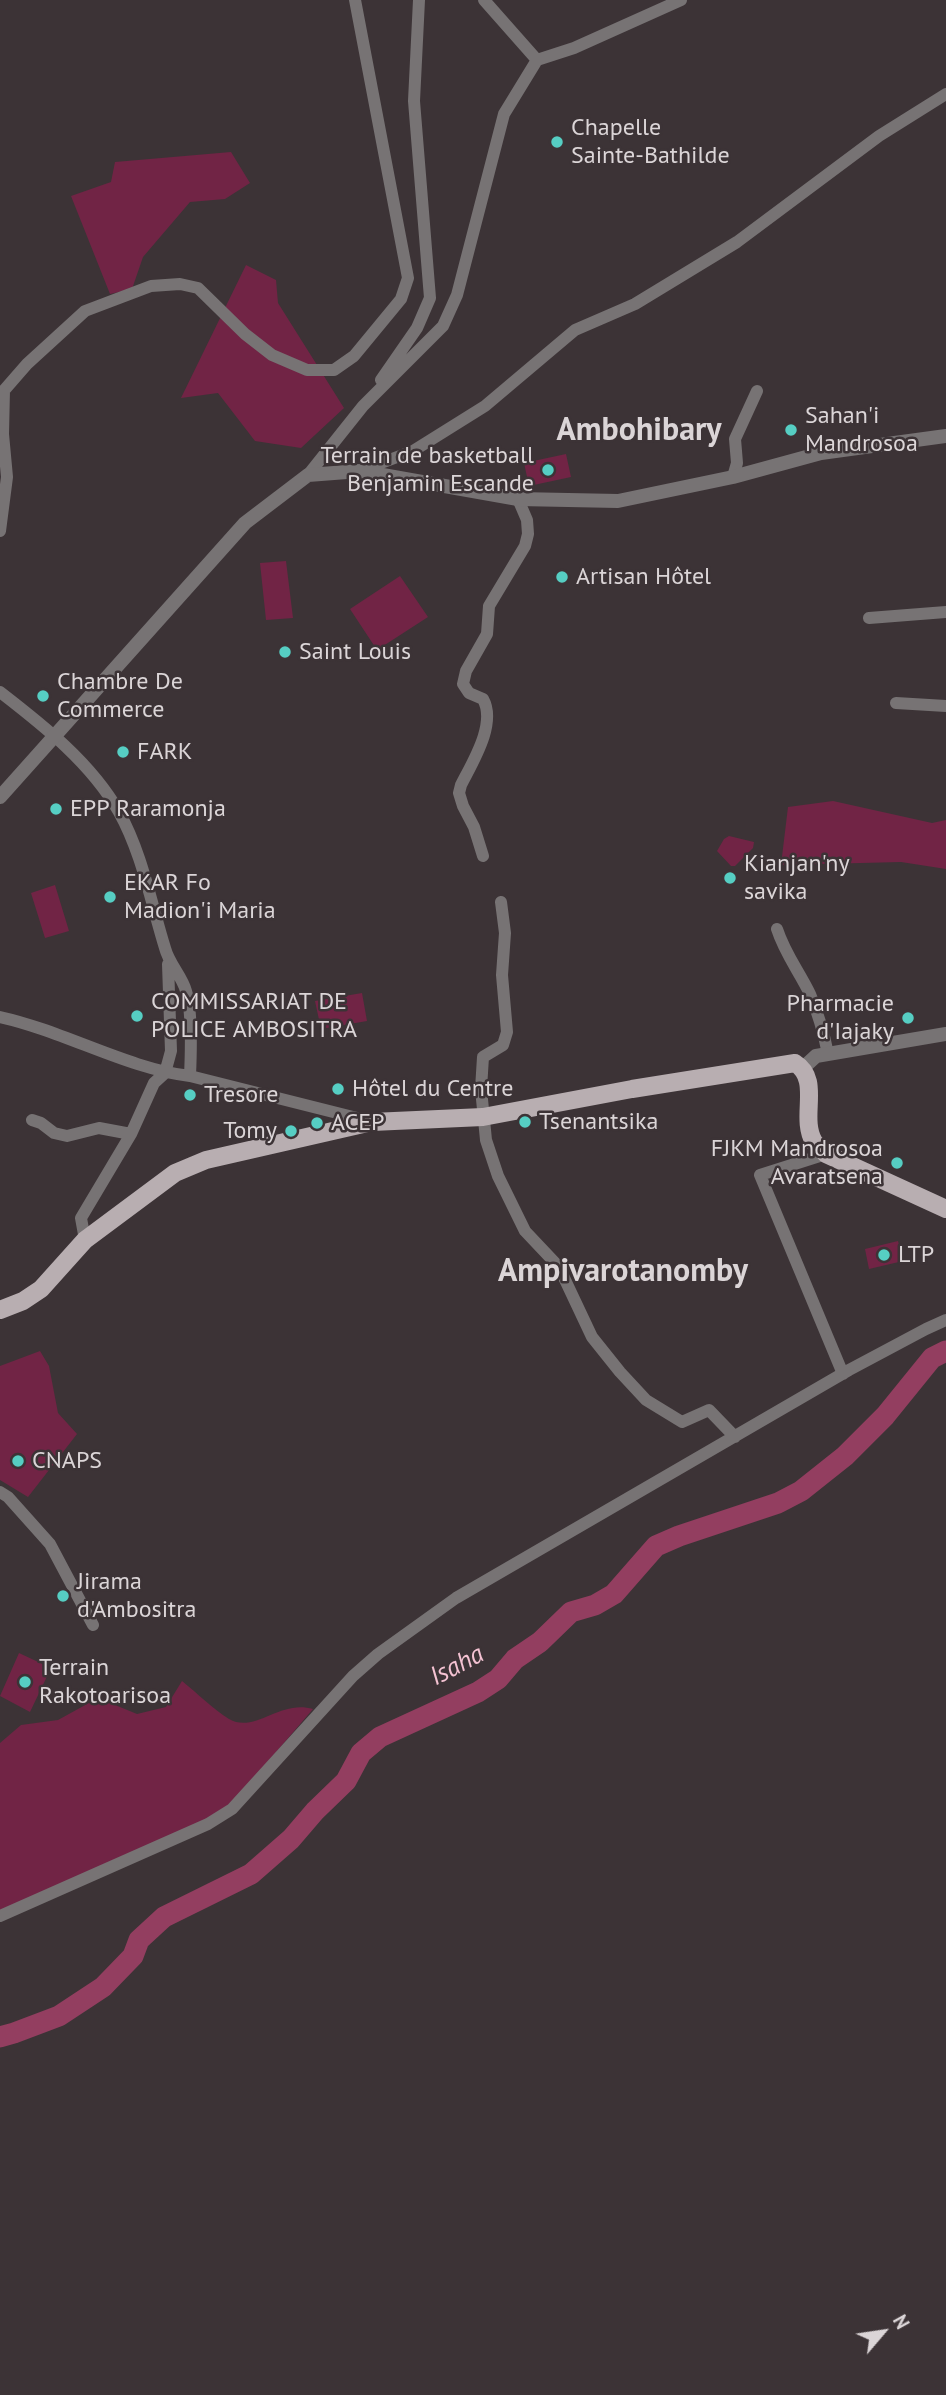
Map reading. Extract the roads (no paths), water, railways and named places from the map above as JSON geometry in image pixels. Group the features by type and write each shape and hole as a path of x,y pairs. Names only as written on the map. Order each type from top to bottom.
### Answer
{"main road":[{"path":"0,1310 23,1301 41,1289 85,1240 175,1173 206,1160 372,1122 483,1117 632,1089 795,1063 803,1068 808,1076 810,1130 814,1142 826,1154 946,1209"}],"street":[{"path":"0,531 7,477 2,393 27,364 85,311 151,286 180,284 198,288 272,355 307,370 334,370 354,356 401,299 408,278 355,0"},
{"path":"0,797 245,523 308,475 363,406 417,328 430,298 414,101 419,0"},
{"path":"484,0 537,60"},
{"path":"363,406 443,326 457,295 504,114 537,60 574,48 681,0"},
{"path":"360,471 413,451 485,405 575,330 635,304 737,242 879,136 946,94"},
{"path":"733,478 737,463 734,439 757,391"},
{"path":"308,475 360,471 518,499 618,501 733,478 821,453 946,436"},
{"path":"483,856 459,793 484,735 488,707 484,699 469,693 463,684 466,671 487,634 489,607 525,546 527,520 518,499"},
{"path":"869,618 946,612"},
{"path":"0,692 55,735 104,789 133,841 168,960 171,1051 165,1073 154,1083 131,1134 82,1218 85,1240"},
{"path":"896,703 946,706"},
{"path":"501,902 505,933 502,975 507,1032 503,1045 483,1057 481,1089 486,1140 509,1200 525,1231 559,1267 592,1337 628,1382 646,1399 682,1422 709,1410 735,1437"},
{"path":"777,929 786,953 809,993 824,1033 828,1054"},
{"path":"168,960 186,990 192,1052 190,1076"},
{"path":"0,1017 32,1024 165,1073 190,1076 372,1122"},
{"path":"803,1068 816,1056 946,1034"},
{"path":"32,1120 54,1133 67,1136 99,1128 131,1134"},
{"path":"826,1154 760,1175 843,1374"},
{"path":"0,1916 208,1824 232,1809 323,1707 378,1654 456,1598 843,1374 946,1320"},
{"path":"0,1492 8,1497 50,1544 93,1625"}],"waterway":[{"name":"Isaha","path":"0,2037 59,2016 103,1987 133,1956 139,1940 164,1917 251,1874 291,1839 346,1781 361,1753 380,1737 478,1692 498,1679 515,1659 540,1642 571,1612 595,1605 614,1594 656,1546 778,1503 801,1491 845,1456 885,1416 932,1358 946,1351"}],"place":[{"name":"Chapelle Sainte-Bathilde","path":"557,142"},
{"name":"Sahan'i Mandrosoa","path":"791,430"},
{"name":"Terrain de basketball Benjamin Escande","path":"548,470"},
{"name":"Artisan Hôtel","path":"562,577"},
{"name":"Saint Louis","path":"285,652"},
{"name":"Chambre De Commerce","path":"43,696"},
{"name":"FARK","path":"123,752"},
{"name":"EPP Raramonja","path":"56,809"},
{"name":"Kianjan'ny savika","path":"730,878"},
{"name":"EKAR Fo Madion'i Maria","path":"110,897"},
{"name":"COMMISSARIAT DE POLICE AMBOSITRA","path":"137,1016"},
{"name":"Pharmacie d'Iajaky","path":"908,1018"},
{"name":"Hôtel du Centre","path":"338,1089"},
{"name":"Tresore","path":"190,1095"},
{"name":"Tsenantsika","path":"525,1122"},
{"name":"ACEP","path":"317,1123"},
{"name":"Tomy","path":"291,1131"},
{"name":"FJKM Mandrosoa Avaratsena","path":"897,1163"},
{"name":"LTP","path":"884,1255"},
{"name":"CNAPS","path":"18,1461"},
{"name":"Jirama d'Ambositra","path":"63,1596"},
{"name":"Terrain Rakotoarisoa","path":"25,1682"}],"district":[{"name":"Ambohibary","path":"639,431"},
{"name":"Ampivarotanomby","path":"623,1272"}]}
